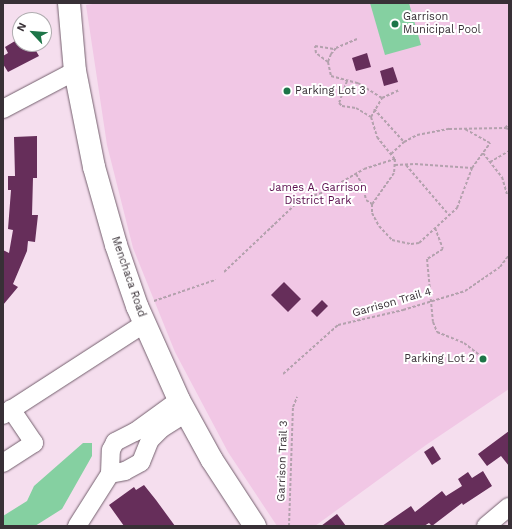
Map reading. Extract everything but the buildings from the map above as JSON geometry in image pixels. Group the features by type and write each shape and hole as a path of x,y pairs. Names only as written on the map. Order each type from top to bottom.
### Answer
{"main road":[{"name":"Menchaca Road","path":"69,3 75,71 103,201 144,323 183,407 212,460 255,526"}],"street":[{"path":"3,109 75,71"},
{"path":"3,463 34,443 7,412 144,323"},
{"path":"83,524 110,474 111,450 115,442 183,407"},
{"path":"110,474 125,471 140,462 150,440 183,407"},
{"path":"486,526 509,507"}],"path":[{"path":"328,62 316,53 315,46 334,49 356,39"},
{"path":"334,49 328,62 331,76 358,83 382,98"},
{"path":"347,81 338,103 342,106 356,108 371,117"},
{"path":"399,90 382,98 374,109 371,117 376,137 395,159 394,173 372,204 372,213 379,226 392,240 411,244 419,243 457,208 472,168 490,143 465,129"},
{"path":"374,109 404,142"},
{"path":"505,128 509,124"},
{"path":"392,154 404,142 417,135 449,129 509,129"},
{"path":"490,162 509,151"},
{"path":"483,153 502,177 509,200"},
{"path":"224,272 300,200 324,192 356,174 395,159"},
{"path":"395,165 472,168"},
{"path":"406,165 449,215"},
{"path":"356,174 363,185 366,200 372,204"},
{"path":"507,194 509,190"},
{"path":"435,228 443,249 428,259 430,302 437,332 464,343 483,358"},
{"name":"Garrison Trail 4","path":"283,374 338,326 430,302 465,291 500,267 509,255"},
{"path":"153,302 215,280"},
{"name":"Garrison Trail 3","path":"289,526 293,407 297,396"}],"green space":[{"name":"James A. Garrison District Park","path":"99,3 509,3 509,389 426,445 315,526 277,526 228,452 175,352 133,248 107,145 86,5"}],"shaded area":[{"name":"Garrison Municipal Pool","path":"370,3 409,3 421,45 385,55"},
{"path":"83,443 92,443 92,456 62,509 35,526 3,526 3,516 27,501 34,486"}],"place":[{"name":"Garrison Municipal Pool","path":"395,24"},
{"name":"Parking Lot 3","path":"287,91"},
{"name":"Parking Lot 2","path":"483,359"}]}
